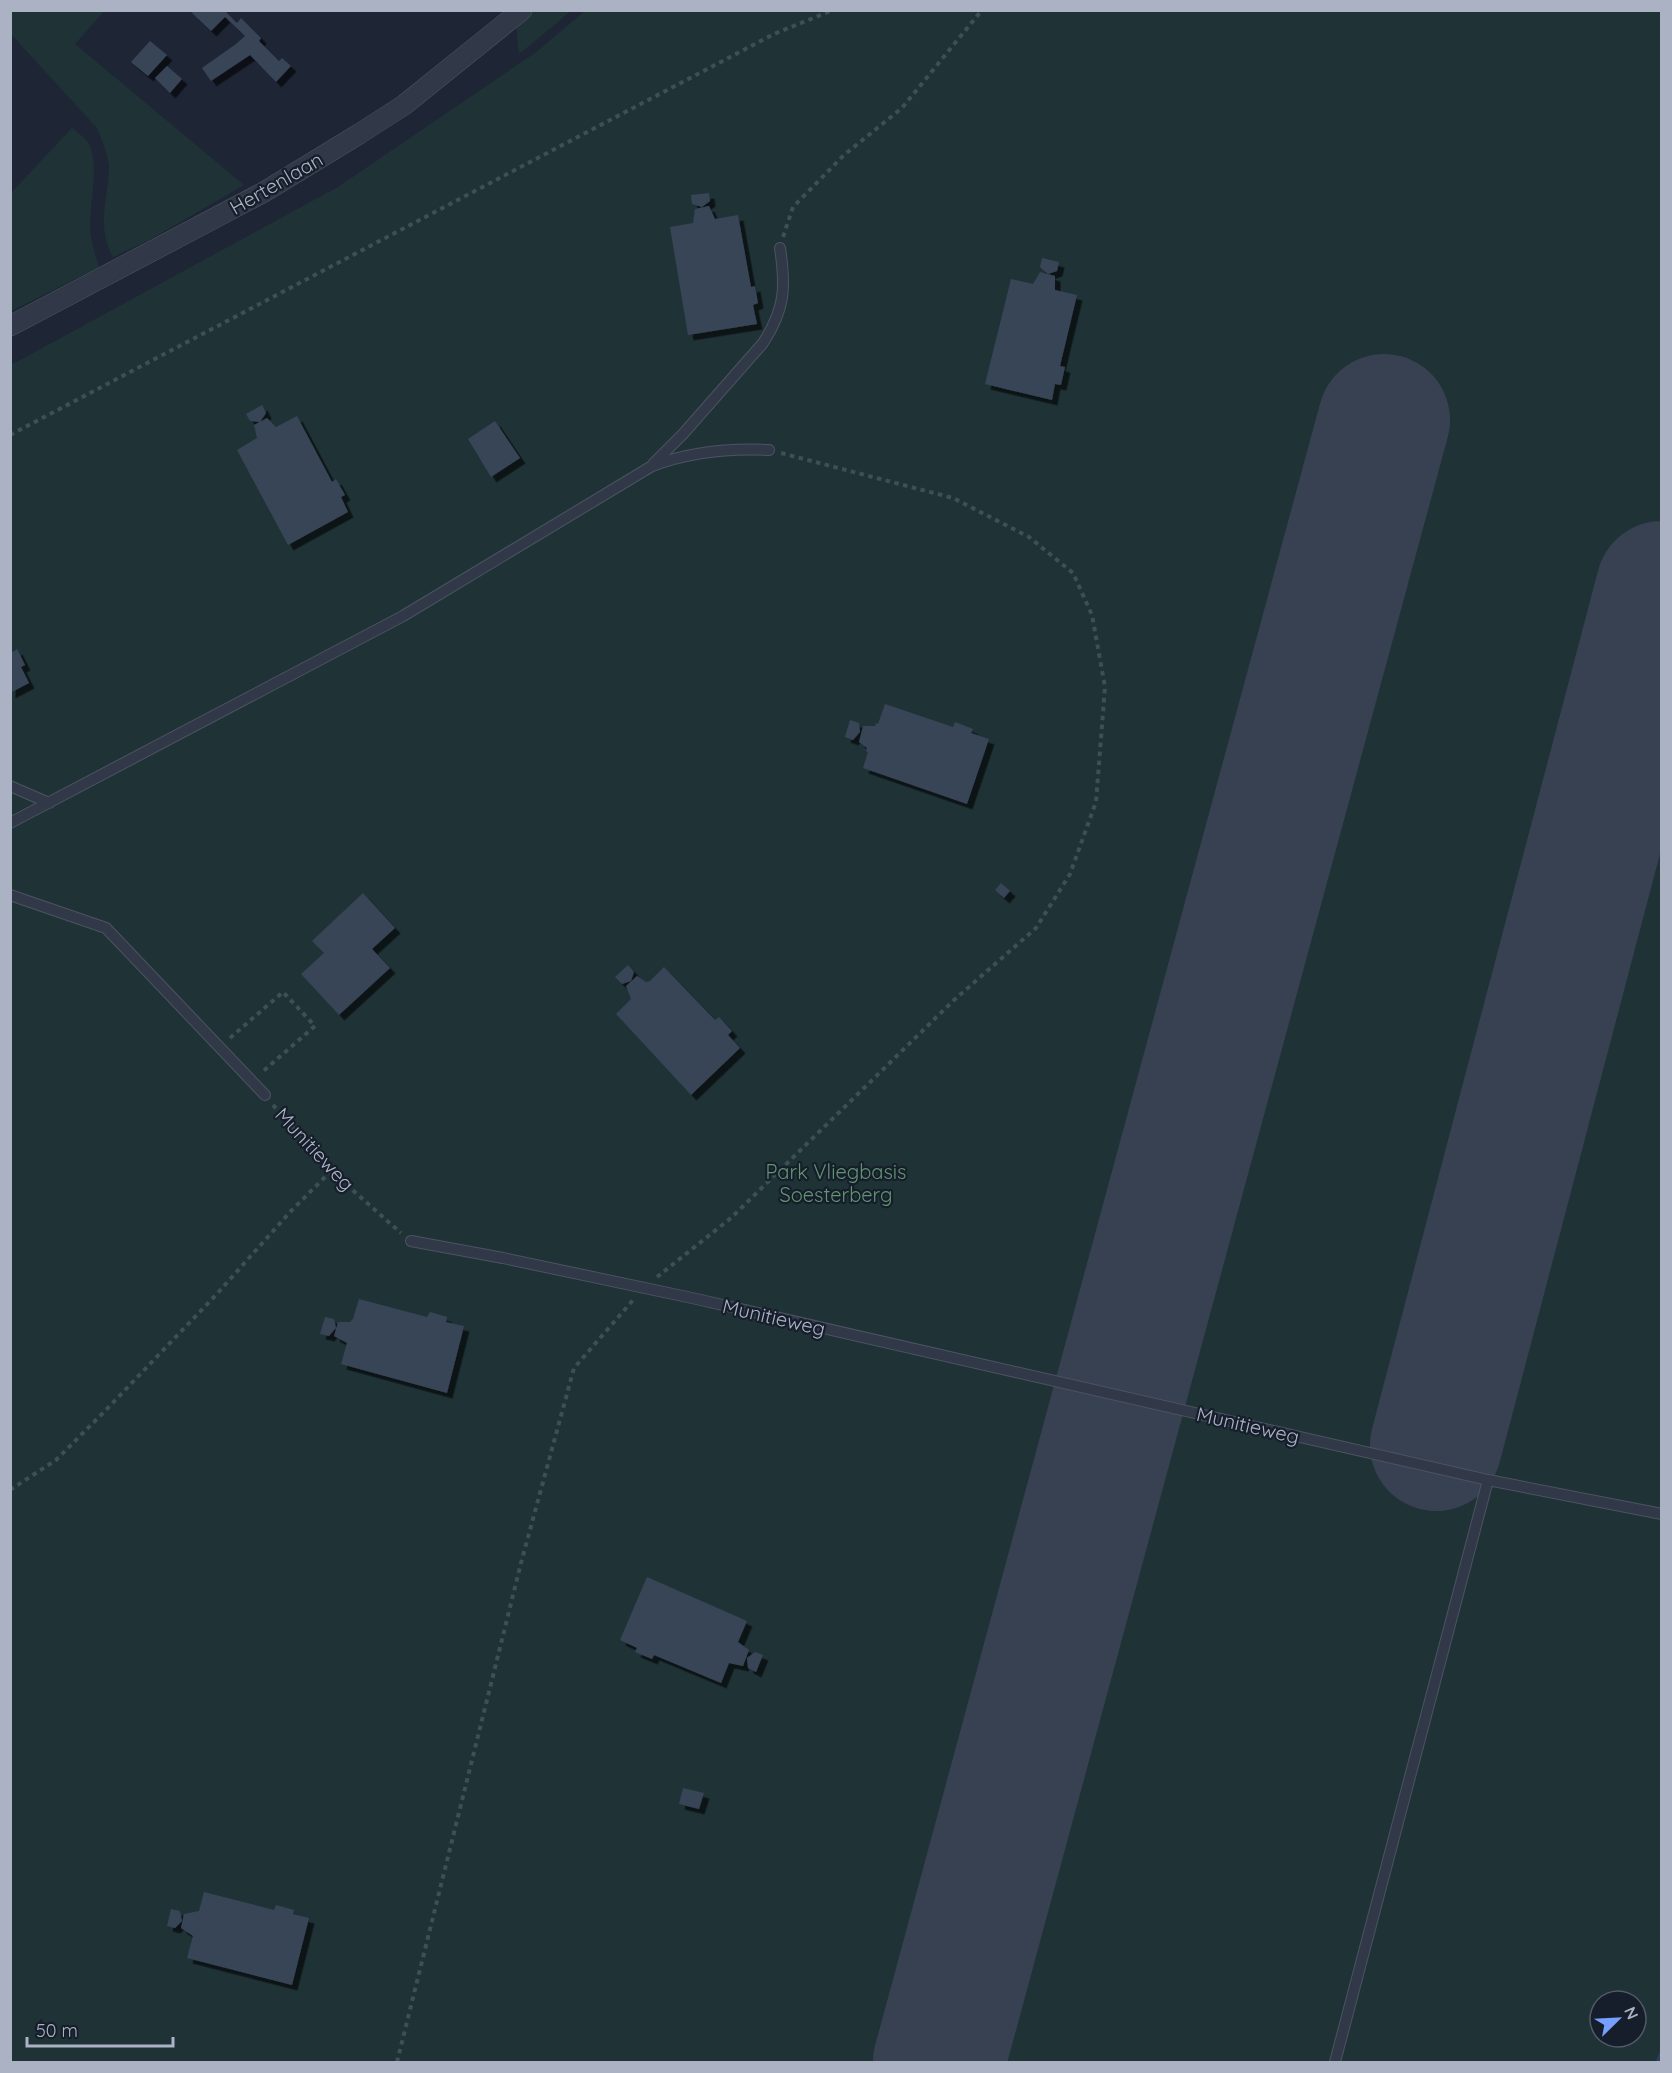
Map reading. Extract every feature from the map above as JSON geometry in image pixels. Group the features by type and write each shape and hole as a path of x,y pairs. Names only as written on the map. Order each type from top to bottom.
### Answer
{"street":[{"name":"Hertenlaan","path":"10,326 264,192 359,134 404,105 522,10"}],"lane":[{"path":"652,466 763,343 773,328 781,309 784,275 780,248"},
{"path":"10,823 403,616 652,466 676,457 716,451 743,448 769,450"},
{"path":"10,786 49,802"},
{"name":"Munitieweg","path":"10,895 106,928 265,1095"},
{"name":"Munitieweg","path":"411,1241 643,1288 1488,1480 1662,1514"},
{"path":"1335,2062 1488,1480"}],"path":[{"path":"10,435 774,34 833,10"},
{"path":"780,248 793,207 844,155 902,108 982,10"},
{"path":"397,2062 518,1575 574,1368 643,1288 731,1218 953,1001 1036,928 1070,874 1096,802 1105,687 1092,615 1073,573 1029,537 953,498 769,450"},
{"path":"219,1048 283,992 315,1026 252,1081"},
{"name":"Munitieweg","path":"265,1095 331,1171 411,1241"},
{"path":"10,1490 56,1460 215,1296 291,1210 331,1171"}],"green space":[{"path":"515,10 571,11 519,54"},
{"path":"10,11 104,11 75,44 244,185 149,240 113,257 105,235 104,224 109,164 97,128 11,34"},
{"name":"Park Vliegbasis Soesterberg","path":"585,11 1661,11 1661,2062 11,2062 11,365 338,187 535,53"},
{"path":"72,128 87,141 93,160 90,230 99,267 11,311 11,193"}],"building":[{"path":"194,10 224,10 237,23 241,18 279,61 282,58 291,66 276,82 250,55 211,81 202,68 245,36 225,17 211,31 192,13"},
{"path":"150,41 167,55 148,76 131,62"},
{"path":"167,66 182,79 170,93 155,78"},
{"path":"709,193 710,201 702,207 692,204 691,195"},
{"path":"709,206 715,219 738,215 751,287 755,286 758,303 753,305 757,324 688,335 670,227 693,223 695,209"},
{"path":"1042,258 1059,262 1057,271 1048,274 1040,267"},
{"path":"1040,272 1055,276 1055,290 1077,295 1060,366 1065,367 1061,385 1055,384 1052,400 985,384 1011,279 1033,284"},
{"path":"262,405 266,413 260,422 250,421 246,414"},
{"path":"297,416 332,482 336,479 345,495 341,497 348,512 288,545 237,450 257,438 254,425 267,418 276,427"},
{"path":"495,421 520,458 491,477 468,439"},
{"path":"10,648 13,652 17,649 25,665 21,667 29,683 10,693"},
{"path":"885,704 953,727 955,722 973,729 971,733 989,739 967,804 863,768 868,752 867,748 859,742 863,726 878,724"},
{"path":"850,720 859,723 860,732 853,740 845,737"},
{"path":"1001,883 1010,891 1004,898 995,890"},
{"path":"363,893 395,928 372,949 390,968 339,1015 301,974 324,953 312,941"},
{"path":"628,965 634,972 631,981 622,984 615,977"},
{"path":"664,967 715,1020 719,1017 732,1031 728,1035 740,1048 691,1095 616,1014 631,999 626,986 637,976 646,982 650,981"},
{"path":"359,1299 427,1317 430,1312 447,1317 446,1322 464,1326 447,1393 341,1364 347,1343 334,1336 338,1322 350,1322 353,1319"},
{"path":"325,1317 334,1319 336,1328 329,1336 320,1334"},
{"path":"647,1577 747,1621 738,1642 749,1650 743,1666 729,1663 721,1683 654,1655 652,1659 635,1652 637,1648 620,1640"},
{"path":"755,1652 763,1655 756,1672 748,1668 747,1658"},
{"path":"683,1788 704,1793 699,1809 679,1804"},
{"path":"204,1892 274,1910 276,1905 294,1910 293,1914 309,1918 292,1985 187,1958 193,1936 181,1928 184,1914 199,1911"},
{"path":"171,1909 180,1911 182,1921 175,1928 167,1926"}],"waterway":[{"path":"1659,2062 1662,2054"}],"runway":[{"path":"939,2062 1384,420"},
{"path":"1436,1445 1662,587"}]}
